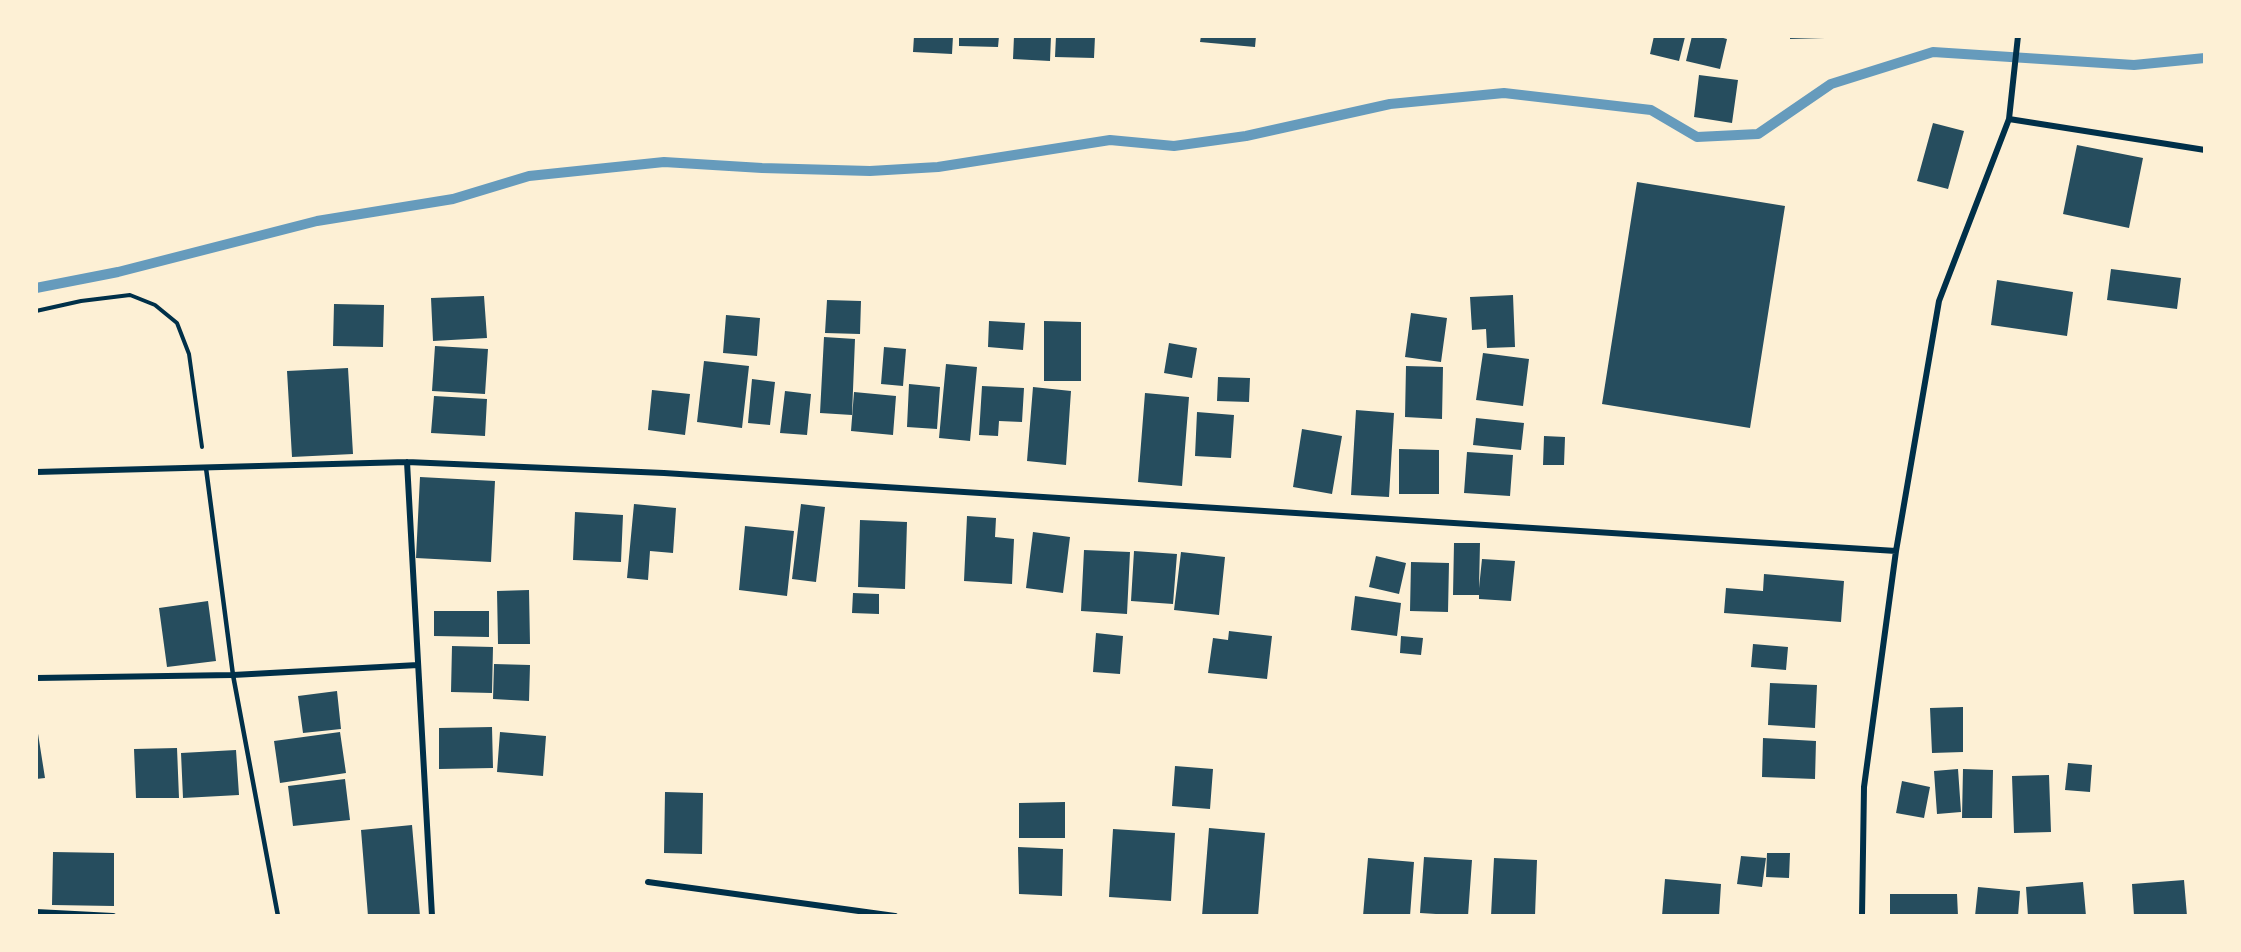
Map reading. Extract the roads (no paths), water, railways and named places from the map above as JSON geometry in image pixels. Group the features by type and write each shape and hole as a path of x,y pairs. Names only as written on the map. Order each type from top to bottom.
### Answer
{"street":[{"path":"1862,916 1864,787 1896,551 1939,301 2010,119 2018,36"},
{"path":"2010,119 2205,150"},
{"path":"36,472 407,462 664,473 1896,551"},
{"path":"407,462 432,916"},
{"path":"36,678 233,675 418,665"},
{"path":"648,882 895,916"},
{"path":"36,912 114,916"}],"lane":[{"path":"206,468 233,675 278,916"}],"waterway":[{"path":"36,288 118,272 317,221 453,199 529,176 664,162 870,171 938,167 1110,140 1174,146 1246,136 1390,104 1504,93 1651,110 1697,137 1758,134 1831,84 1933,52 2134,65 2205,58"}]}
